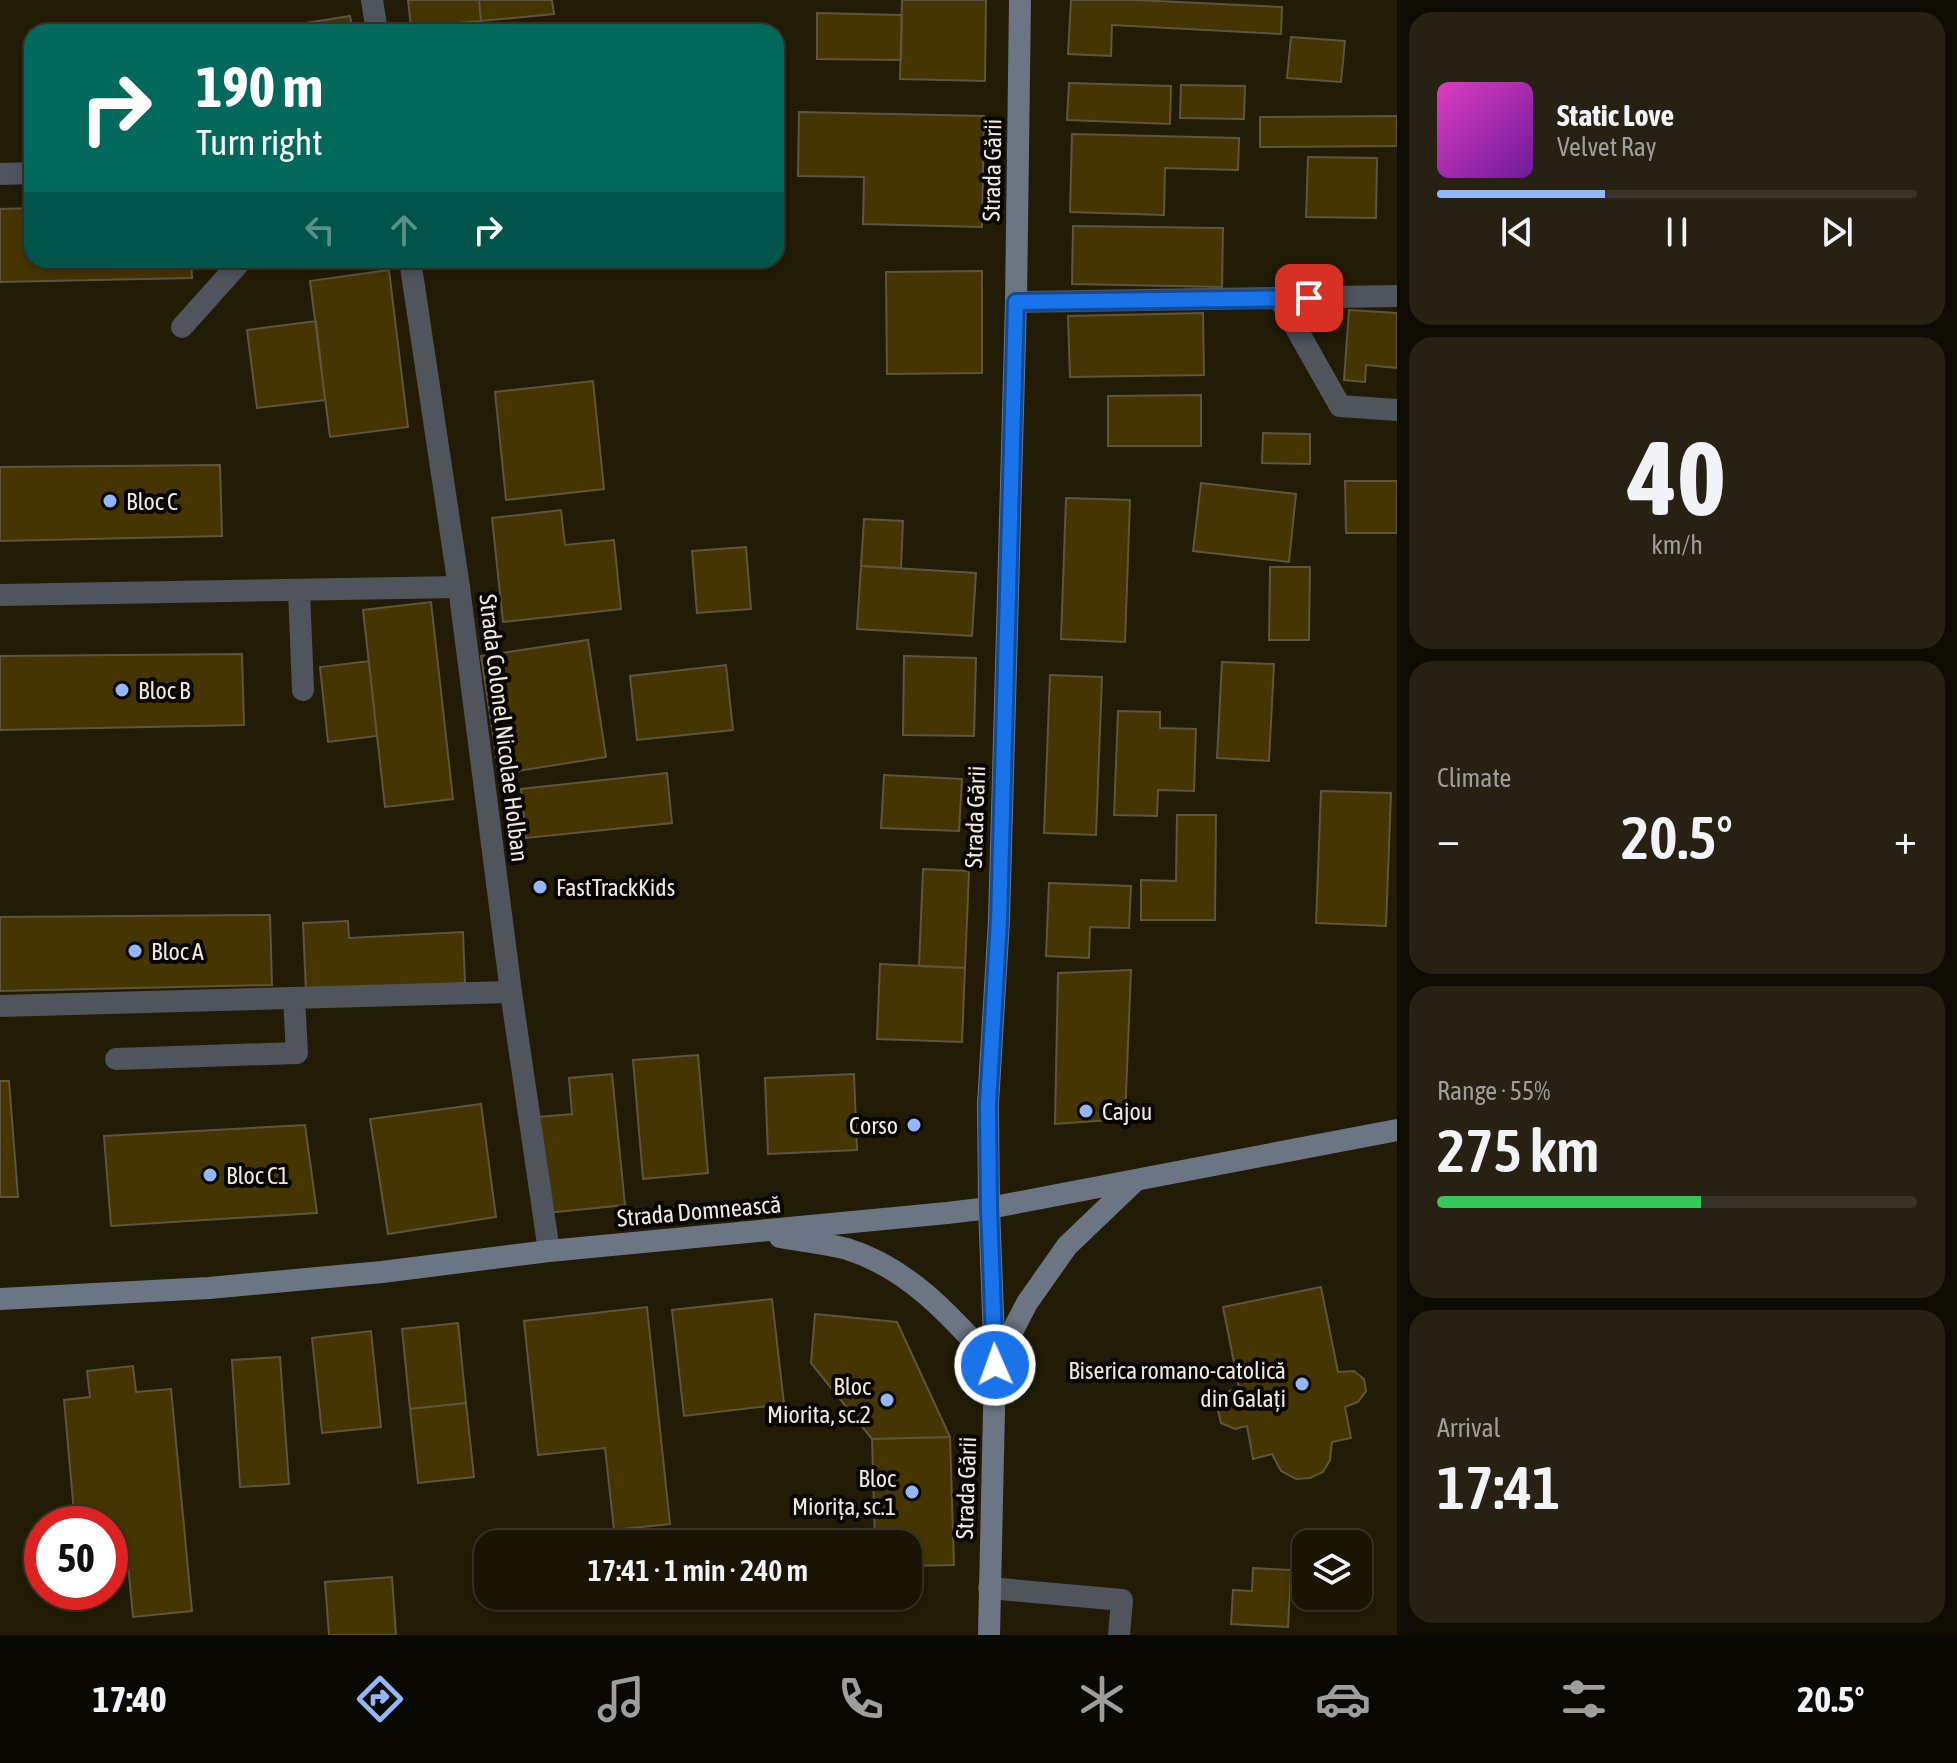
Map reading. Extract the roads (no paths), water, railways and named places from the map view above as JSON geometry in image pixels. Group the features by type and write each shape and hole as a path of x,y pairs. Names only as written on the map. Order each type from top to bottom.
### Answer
{"main road":[{"name":"Strada Gării","path":"989,1635 995,1365 988,1104 999,920 1016,302 1020,0"},
{"name":"Strada Domnească","path":"0,1299 209,1288 989,1208 1397,1130"},
{"path":"751,1232 847,1249 899,1274 943,1307 995,1365 1027,1303 1067,1246 1136,1180"}],"street":[{"path":"372,0 376,24"},
{"path":"0,174 24,173"},
{"path":"182,327 235,268"},
{"name":"Strada Colonel Nicolae Holban","path":"411,268 459,587 511,992 549,1251"},
{"path":"1016,302 1397,296"},
{"path":"1279,298 1340,406 1397,410"},
{"path":"0,595 459,587"},
{"path":"299,590 303,690"},
{"path":"0,1006 511,992"},
{"path":"116,1059 297,1053 294,998"},
{"path":"989,1588 1122,1600 1119,1635"}],"place":[{"name":"Bloc C","path":"110,501"},
{"name":"Bloc B","path":"122,690"},
{"name":"FastTrackKids","path":"540,887"},
{"name":"Bloc A","path":"135,951"},
{"name":"Cajou","path":"1086,1111"},
{"name":"Corso","path":"914,1125"},
{"name":"Bloc C1","path":"210,1175"},
{"name":"Biserica romano-catolică din Galați","path":"1302,1384"},
{"name":"Bloc Miorita, sc.2","path":"887,1400"},
{"name":"Bloc Miorița, sc.1","path":"912,1492"}]}
